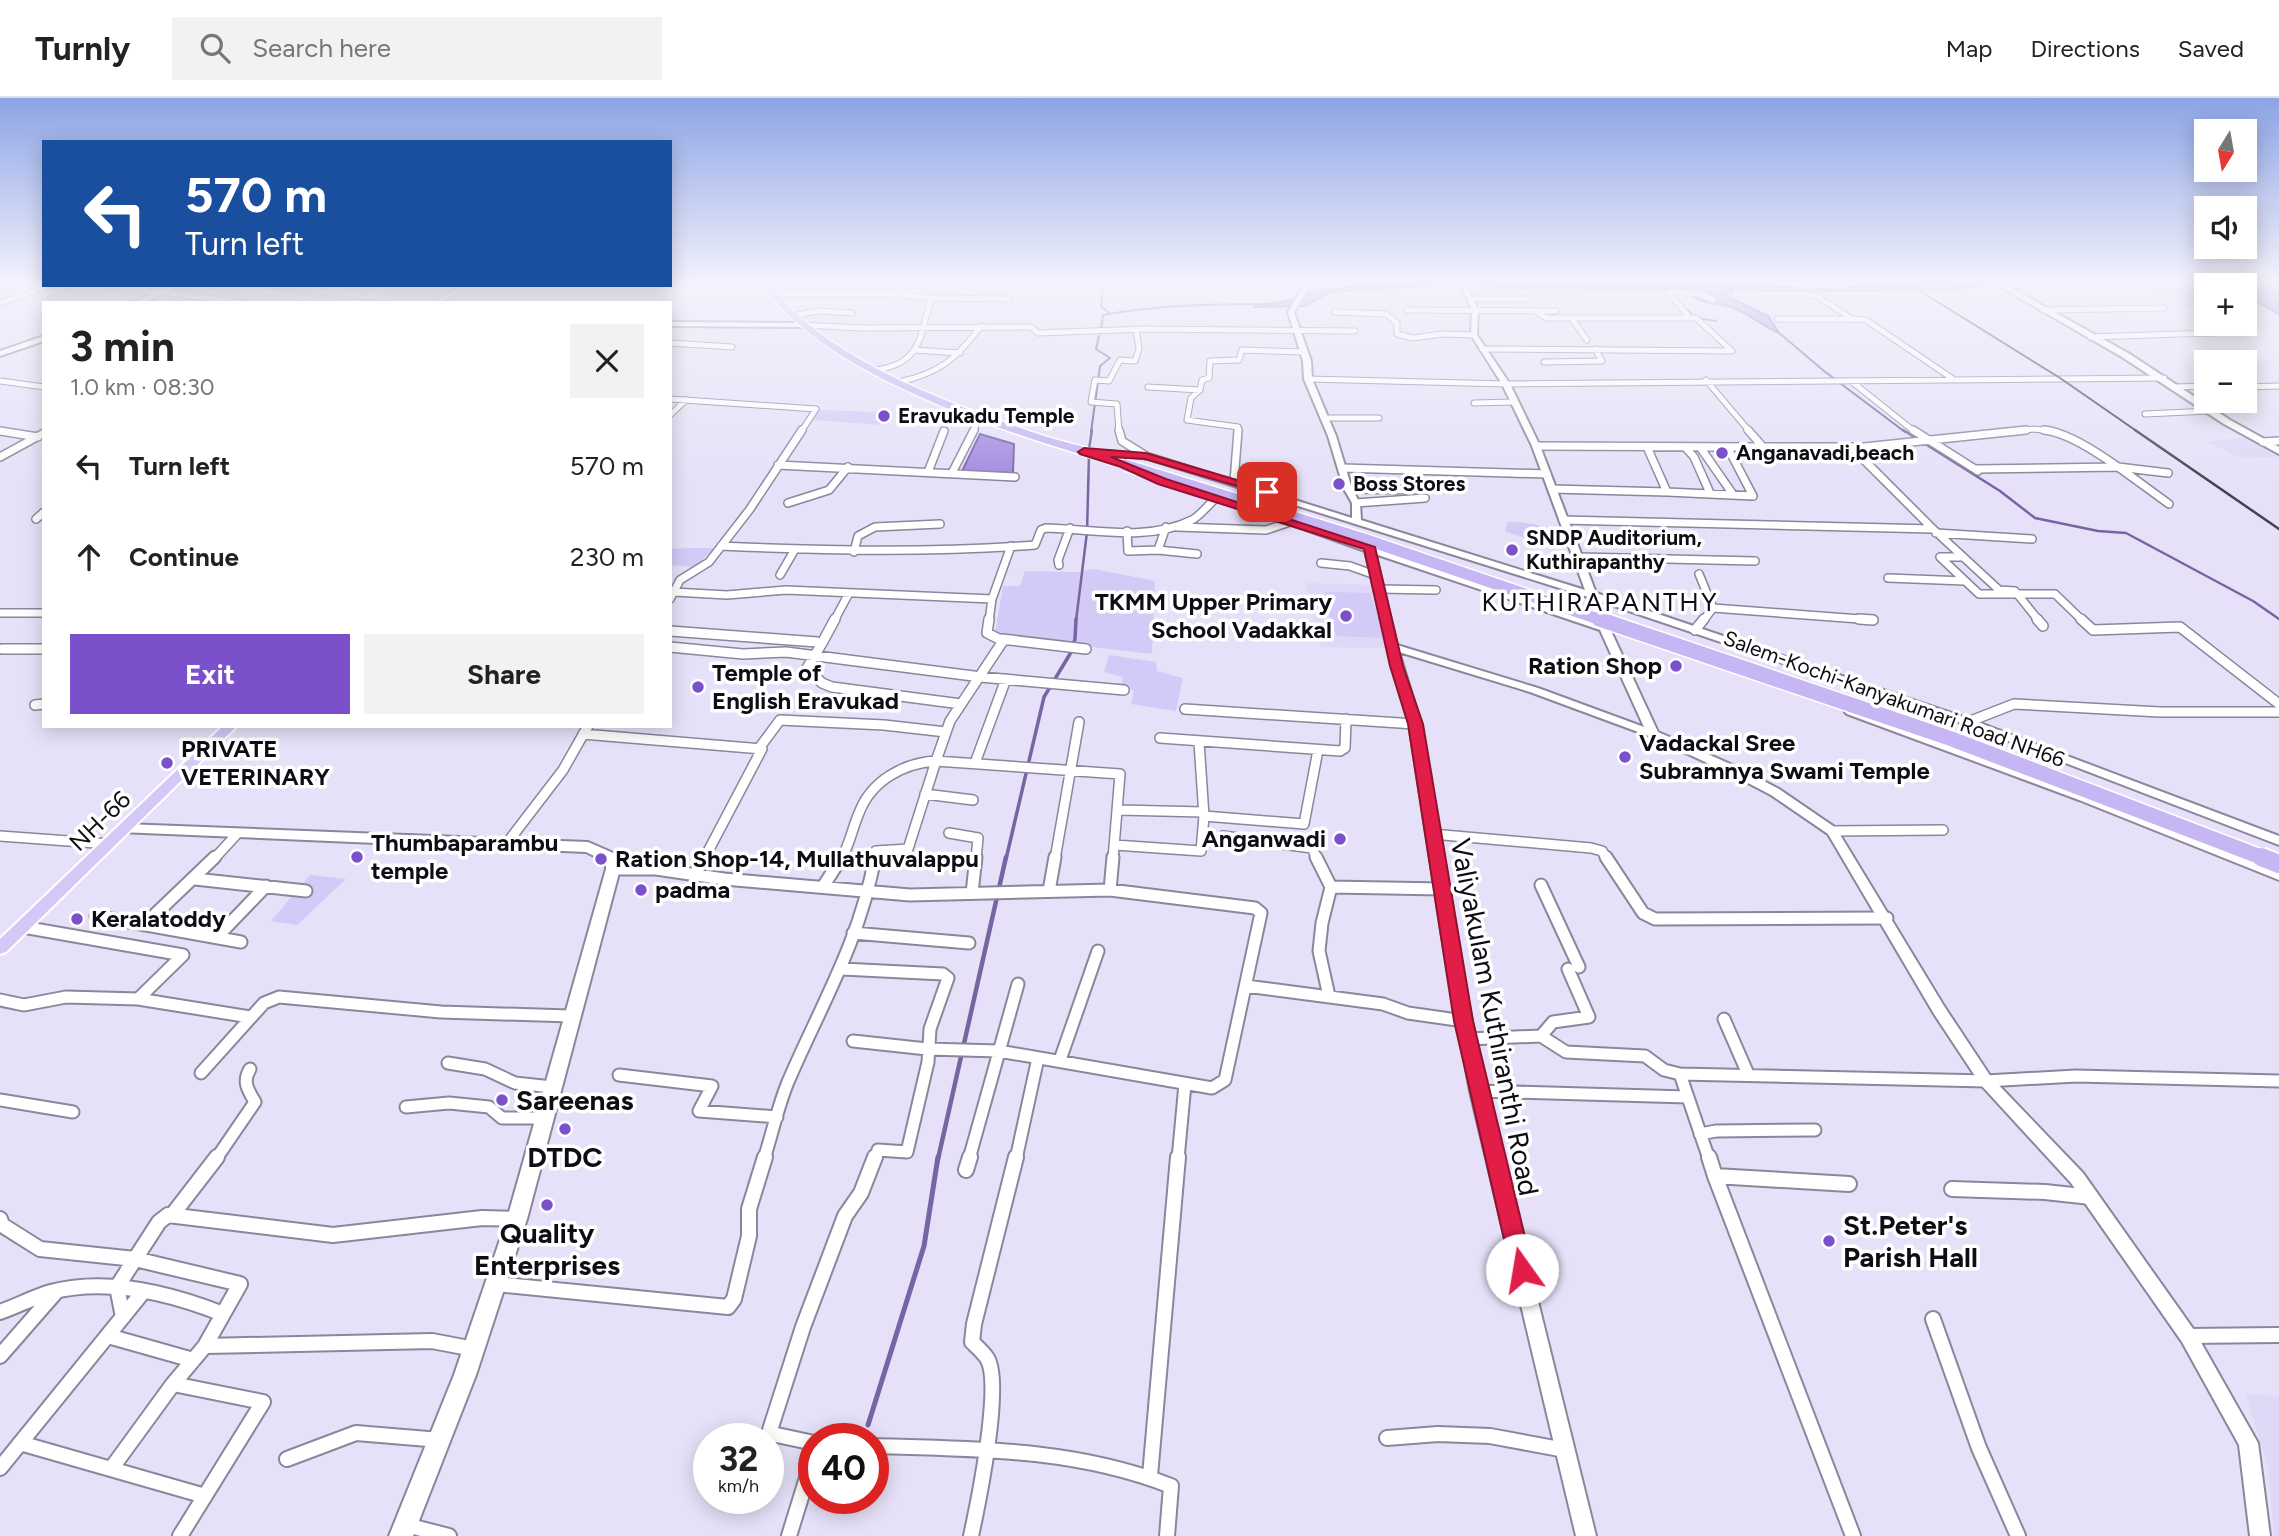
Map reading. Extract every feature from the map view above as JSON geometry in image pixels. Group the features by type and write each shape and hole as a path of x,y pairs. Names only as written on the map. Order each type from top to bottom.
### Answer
{"highway":[{"name":"Salem-Kochi-Kanyakumari Road NH66","path":"839,348 874,370 979,419 1327,527 1926,730 2279,864"}],"main road":[{"path":"0,354 17,348"},
{"path":"2110,348 2164,378 2194,400"},
{"path":"2213,413 2279,451"},
{"name":"NH-66","path":"0,948 229,728"},
{"path":"125,829 588,847 612,859 613,869 570,1016 517,1219 474,1349 404,1530"}],"street":[{"path":"899,382 929,376 964,348"},
{"path":"1139,348 1135,361 1120,360 1109,381 1095,380 1091,402 1117,404 1117,433 1122,444 1146,456 1594,596 1968,722 2279,841"},
{"path":"1303,348 1308,379 1325,418 1348,489 1356,503 1357,521"},
{"path":"1482,349 1732,351 1729,348"},
{"path":"1907,348 1954,380"},
{"path":"1482,349 1506,384 1536,446 1604,628 1653,734"},
{"path":"1544,362 1602,361 1595,349"},
{"path":"874,370 900,365 914,350 960,353"},
{"path":"1234,482 1238,427 1187,420 1191,398 1200,390 1202,380 1209,378 1210,361 1239,360 1242,350 1304,352"},
{"path":"1308,379 1506,384 1706,380 2164,378"},
{"path":"1706,380 1763,447"},
{"path":"1851,380 1927,440 1978,471 2118,467 2168,473"},
{"path":"0,381 42,386"},
{"path":"2257,387 2279,386"},
{"path":"1148,387 1200,390"},
{"path":"2175,387 2194,387"},
{"path":"672,399 816,408 750,509 709,562 684,576 673,591"},
{"path":"672,413 686,400"},
{"path":"1474,403 1514,402"},
{"path":"2145,414 2194,412"},
{"path":"1325,418 1379,418"},
{"path":"952,473 979,419"},
{"path":"1536,446 1851,447 2034,429 2057,431 2118,467 2169,504"},
{"path":"928,472 944,431"},
{"path":"0,432 42,436"},
{"path":"0,457 42,436"},
{"path":"2263,442 2279,441"},
{"path":"1647,447 1667,492"},
{"path":"1685,447 1694,457 1710,493"},
{"path":"1700,447 1732,493"},
{"path":"1851,447 1961,557 1999,590 2012,590 2043,626"},
{"path":"1552,489 1732,493 1753,496 1728,448"},
{"path":"1084,452 1146,456"},
{"path":"778,465 1015,477"},
{"path":"1125,465 1162,481 1369,547 1847,710 2082,797 2279,875"},
{"path":"788,503 822,495 838,486 848,467"},
{"path":"1342,468 1547,474"},
{"path":"1348,489 1425,494 1356,503"},
{"path":"1166,527 1193,520 1216,498"},
{"path":"36,519 42,514"},
{"path":"1563,520 1934,531 2032,539"},
{"path":"720,545 794,551 966,550 1035,545 1041,530 1046,528 1081,527 1127,531 1166,527 1266,530 1290,522"},
{"path":"854,552 858,536 875,527 940,524"},
{"path":"1059,565 1058,560 1070,527"},
{"path":"1158,550 1166,527"},
{"path":"1127,531 1128,551 1158,550 1197,554"},
{"path":"1011,546 992,599 987,632 1002,639 1084,649"},
{"name":"Valiyakulam Kuthiranthi Road","path":"1369,547 1415,724 1478,1090 1586,1536"},
{"path":"780,575 794,551"},
{"path":"1579,557 1755,561"},
{"path":"1961,557 1940,557 1979,594 2055,594 2093,630 2180,627 2279,704"},
{"path":"1321,563 1350,566 1377,582 1436,590"},
{"path":"1699,574 1713,608"},
{"path":"1888,578 1965,581"},
{"path":"673,591 727,595 786,590 848,595 992,599"},
{"path":"848,595 807,670 813,672 826,686 961,704"},
{"path":"1695,630 1713,608"},
{"path":"1713,608 1873,620"},
{"path":"0,613 42,613"},
{"path":"672,631 817,642 821,645"},
{"path":"496,1284 728,1307 734,1299 749,1236 749,1209 787,1084 842,969 869,891 876,851 908,849 946,732 1002,639"},
{"path":"672,647 743,654 786,652 981,677 1124,690"},
{"path":"1393,647 1534,690 1653,734 1733,769 1775,792 1832,831 1887,918 1939,1010 1986,1080 2014,1108 2091,1197 2188,1336 2248,1443 2260,1536"},
{"path":"2,649 42,649"},
{"path":"975,763 1006,679"},
{"path":"1968,722 2014,704 2161,712 2279,712"},
{"path":"1185,709 1415,724"},
{"path":"1160,738 1318,750 1345,748 1346,719"},
{"path":"760,747 780,720 884,725 946,732"},
{"path":"1049,891 1079,722"},
{"path":"508,843 563,770 586,730 760,747"},
{"path":"1115,845 1199,852 1202,849 1199,742"},
{"path":"695,876 763,751 760,747"},
{"path":"1119,810 1203,814 1304,824 1318,750"},
{"path":"824,885 851,840 858,815 869,796 902,766 919,760 1121,774 1110,890"},
{"path":"926,794 973,800"},
{"path":"1832,831 1944,830"},
{"path":"949,834 978,838 972,893"},
{"path":"1432,834 1602,851 1643,913 1655,919 1887,918"},
{"path":"144,925 195,879 236,835"},
{"path":"0,836 109,844"},
{"path":"1223,836 1312,848 1331,887 1322,923 1319,951 1329,996"},
{"path":"613,869 656,869 695,876 824,885 910,895 1110,890 1259,909 1261,913 1250,953 1246,986 1225,1080 1212,1088 999,1051 927,1049 853,1041"},
{"path":"195,879 306,891"},
{"path":"1541,885 1589,1017 1553,1022 1541,1036"},
{"path":"217,937 266,886"},
{"path":"1331,887 1443,889"},
{"path":"96,916 241,942"},
{"path":"23,927 183,955 138,999"},
{"path":"853,933 969,943"},
{"path":"1060,1060 1098,951"},
{"path":"798,1440 772,1434 770,1430 803,1327 845,1216 852,1210 870,1174 878,1150 907,1152 928,1062 927,1049 934,1012 947,975 842,969"},
{"path":"966,1170 1017,984"},
{"path":"1246,986 1383,1004 1408,1013 1464,1021"},
{"path":"0,1000 24,1005 66,997 138,999 250,1017"},
{"path":"201,1073 264,1003 279,997 442,1012 570,1016"},
{"path":"1724,1019 1748,1074"},
{"path":"1468,1039 1541,1036 1566,1052 1644,1056 1664,1070 1680,1074 1986,1080 2076,1076 2279,1081"},
{"path":"971,1536 988,1451 991,1373 988,1359 972,1342 974,1324 1014,1168 1038,1058"},
{"path":"448,1063 485,1069 515,1083 552,1087"},
{"path":"123,1317 117,1287 159,1223 173,1214 235,1134 255,1102 246,1087 245,1077 250,1069"},
{"path":"1680,1074 1715,1176 1853,1536"},
{"path":"619,1075 712,1086 699,1111 777,1117"},
{"path":"1150,1476 1185,1084"},
{"path":"1478,1090 1687,1097"},
{"path":"0,1100 73,1112"},
{"path":"406,1107 449,1103 489,1107 502,1118 544,1118"},
{"path":"1700,1134 1716,1130 1815,1130"},
{"path":"1715,1176 1849,1184"},
{"path":"1952,1189 2046,1192 2091,1197"},
{"path":"173,1214 333,1235 482,1218 517,1219"},
{"path":"1,1223 40,1249 135,1259 240,1284 205,1346 173,1384 111,1469"},
{"path":"0,1312 57,1291 117,1287 192,1301 223,1314"},
{"path":"0,1356 57,1291"},
{"path":"0,1468 143,1292"},
{"path":"1933,1319 1979,1448 2018,1536"},
{"path":"2188,1336 2279,1335"},
{"path":"108,1336 193,1360"},
{"path":"205,1346 432,1341 474,1349"},
{"path":"173,1384 263,1402 180,1536"},
{"path":"287,1459 356,1433 440,1440"},
{"path":"1387,1438 1438,1434 1490,1436 1566,1450"},
{"path":"20,1443 205,1496"},
{"path":"889,1447 1092,1459 1150,1476 1171,1486 1167,1536"},
{"path":"789,1536 798,1507"},
{"path":"404,1530 449,1536"}],"shaded area":[{"path":"820,410 878,412 875,420 884,420 881,425 812,420"},
{"path":"980,434 1014,444 1013,473 962,471"},
{"path":"2245,437 2279,457 2241,458 2206,442"},
{"path":"1508,522 1537,525 1563,535 1549,539 1527,538 1505,531"},
{"path":"715,548 694,567 672,565 672,549"},
{"path":"1094,569 1155,581 1152,654 1007,637 995,633 1003,586 1020,586 1025,571 1076,572"},
{"name":"TKMM Upper Primary School Vadakkal","path":"1306,583 1371,585 1388,648 1321,647"},
{"path":"1325,592 1370,593 1385,638 1337,636 1329,615"},
{"path":"1109,655 1156,662 1157,671 1183,678 1176,711 1131,704 1134,691 1121,686 1123,677 1104,672"},
{"path":"310,875 346,879 297,925 271,921"},
{"path":"2246,1394 2279,1396 2279,1536 2274,1536 2268,1468"}],"waterway":[{"path":"1091,432 1100,366 1110,358 1096,348"},
{"path":"1797,348 1905,432"},
{"path":"1089,449 1092,430"},
{"path":"1903,430 2000,491 2035,518 2098,531 2126,533 2253,601 2279,619"},
{"path":"1076,621 1087,532 1089,455"},
{"path":"1006,859 1044,697 1070,654 1075,639 1076,619"},
{"path":"938,1159 1006,857"},
{"path":"869,1423 924,1246 938,1157"}],"railway":[{"path":"2012,348 2138,432"},
{"path":"2135,430 2279,529"}],"place":[{"name":"Eravukadu Temple","path":"884,416"},
{"name":"Anganavadi,beach","path":"1722,453"},
{"name":"Boss Stores","path":"1339,484"},
{"name":"SNDP Auditorium, Kuthirapanthy","path":"1512,550"},
{"name":"TKMM Upper Primary School Vadakkal","path":"1346,616"},
{"name":"Ration Shop","path":"1676,666"},
{"name":"Temple of English Eravukad","path":"698,687"},
{"name":"Vadackal Sree Subramnya Swami Temple","path":"1625,757"},
{"name":"PRIVATE VETERINARY","path":"167,763"},
{"name":"Anganwadi","path":"1340,839"},
{"name":"Thumbaparambu temple","path":"357,857"},
{"name":"Ration Shop-14, Mullathuvalappu","path":"601,859"},
{"name":"padma","path":"641,890"},
{"name":"Keralatoddy","path":"77,919"},
{"name":"Sareenas","path":"502,1100"},
{"name":"DTDC","path":"565,1129"},
{"name":"Quality Enterprises","path":"547,1205"},
{"name":"St.Peter's Parish Hall","path":"1829,1241"}],"district":[{"name":"KUTHIRAPANTHY","path":"1600,602"}],"route":[{"path":"1267,492 1146,456 1084,452 1125,465 1162,481 1369,547 1396,666 1415,724 1464,1021 1522,1270"}]}
